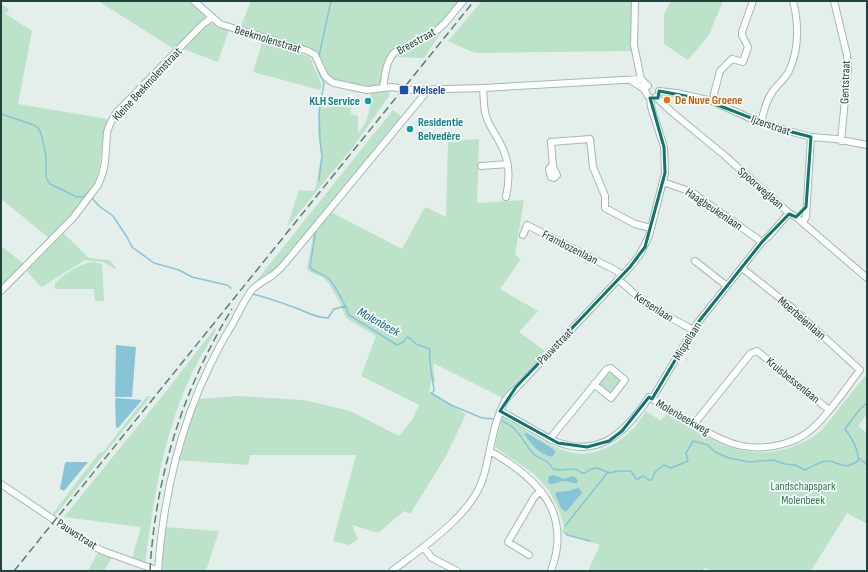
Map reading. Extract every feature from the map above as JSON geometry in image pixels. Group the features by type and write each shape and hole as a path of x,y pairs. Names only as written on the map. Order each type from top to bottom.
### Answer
{"street":[{"name":"Beekmolenstraat","path":"194,1 212,18 227,27 308,51 315,55 325,76 334,83 367,90 392,87 428,90"},
{"name":"Breestraat","path":"383,88 391,56 395,52 425,38 436,31 445,23 463,1"},
{"path":"635,1 634,45 641,79 647,89"},
{"path":"712,101 720,71 732,59 743,62 748,47 742,32 753,1"},
{"path":"761,122 766,101 789,71 796,47 797,23 793,1"},
{"name":"Gentstraat","path":"834,1 847,55 848,68 842,141"},
{"name":"Kleine Beekmolenstraat","path":"1,291 73,218 98,185 102,175 107,132 116,114 203,24 212,18"},
{"path":"158,571 160,540 165,504 178,448 196,397 223,339 252,290 279,270 428,90 641,79"},
{"name":"Spoorweglaan","path":"630,80 647,89"},
{"name":"Spoorweglaan","path":"647,89 651,85 656,86 655,95"},
{"path":"483,88 484,107 487,119 502,145 508,164 509,184 506,197"},
{"name":"Spoorweglaan","path":"647,89 648,96 655,95"},
{"name":"Ijzerstraat","path":"655,95 677,93 712,101 777,128 811,137 867,145"},
{"name":"Spoorweglaan","path":"655,95 673,113 867,278"},
{"name":"Pauwstraat","path":"392,571 423,547 464,511 477,494 484,476 500,411 506,399 620,277 639,256 645,246 663,182 665,160 664,147 651,107 655,95"},
{"path":"802,222 806,217 811,137"},
{"path":"553,164 551,142 590,139 593,167 605,196 605,208 635,224 651,228"},
{"path":"481,166 508,164"},
{"name":"Haagbeukenlaan","path":"663,182 692,193 762,242"},
{"path":"796,217 806,207"},
{"name":"Mispellaan","path":"652,399 692,330 762,242 789,213"},
{"name":"Frambozenlaan","path":"524,235 527,225 615,270 620,277"},
{"path":"695,261 727,286"},
{"name":"Moerbeienlaan","path":"742,268 791,307 860,370"},
{"name":"Kersenlaan","path":"620,277 646,304 692,330"},
{"name":"Kruisbessenlaan","path":"694,424 751,353 757,351 829,410"},
{"path":"550,439 594,384 606,369 611,368 625,380 613,399 594,384"},
{"name":"Molenbeekweg","path":"500,411 550,439 572,447 587,447 609,441 622,431 649,397 694,424 732,443 755,447 777,446 805,435 813,428 860,370"},
{"path":"490,451 528,478 541,490 549,502 556,519 558,542 555,561 551,571"},
{"name":"Pauwstraat","path":"1,484 91,545 103,551 158,571"},
{"path":"529,555 508,542 535,496 541,490"},
{"path":"423,547 432,558 457,571"},
{"path":"140,571 142,564"}],"highlighted area":[{"path":"659,91 702,99 777,128 811,137 806,207 796,217 789,214 762,242 696,325 652,399 649,397 622,431 609,441 587,447 558,443 500,411 516,387 630,267 645,247 665,173 664,147 650,98 658,98"}],"green space":[{"path":"98,1 190,1 206,15 206,17 174,49"},
{"path":"251,1 460,1 435,31 391,52 387,59 385,74 379,85 356,86 340,82 329,77 326,74 318,56 311,50 240,28"},
{"path":"482,1 631,1 632,51 475,53 448,41"},
{"path":"671,1 723,1 709,35 688,60 664,44 664,14"},
{"path":"1,4 9,9 6,14 32,31 18,104 108,119 104,130 100,166 96,183 79,206 49,238 1,199"},
{"path":"210,23 229,30 218,62 181,48 206,24"},
{"path":"440,34 424,58 396,57"},
{"path":"263,40 310,57 322,85 320,90 253,72"},
{"path":"390,90 389,96 354,146 287,227 299,190 314,191 316,187 321,156 318,131 319,107 327,108 328,105 351,107 351,114 358,116 358,133 367,119 371,93"},
{"path":"393,110 403,118 275,271 253,285"},
{"path":"479,139 477,203 524,200 515,255 521,259 500,289 538,311 519,332 545,351 514,383 503,398 433,363 435,383 431,381 429,392 466,414 446,456 410,514 404,511 378,533 352,525 358,539 349,545 333,541 356,455 250,455 248,465 176,460 196,399 239,396 304,400 350,411 399,436 412,420 419,405 361,376 376,336 346,318 340,303 328,282 307,269 314,230 327,214 329,216 331,212 402,249 425,207 446,217 448,141"},
{"path":"62,232 89,258 110,260 116,268 115,269 103,262 85,260 42,287 40,286 25,269"},
{"path":"1,246 24,264 1,288"},
{"path":"93,262 102,264 104,301 95,301 94,289 55,289 55,283 68,273 83,264"},
{"path":"215,328 216,330 194,369 175,416 162,464 152,513 145,563 132,558 141,527 64,517 168,389"},
{"path":"608,370 610,370 622,381 612,394 598,385"},
{"name":"Landschapspark Molenbeek","path":"867,374 867,414 858,426 867,433 867,524 847,513 811,571 715,571 704,568 702,571 588,571 600,545 562,533 564,526 560,513 547,488 534,474 495,447 502,416 556,447 565,451 581,454 604,449 619,441 633,429 646,411 661,421 667,413 708,438 737,449 752,452 768,452 785,449 803,442 818,433"},
{"path":"147,396 151,396 54,517 53,513 100,452 102,453"},
{"path":"164,527 219,531 206,571 166,571 161,569"},
{"path":"98,552 112,557 104,571 88,571"}],"water":[{"path":"116,345 136,347 132,397 115,397"},
{"path":"116,398 142,400 118,428 116,427"},
{"path":"525,433 553,449 555,453 552,457 543,454 536,449"},
{"path":"88,462 64,491 60,489 65,463"},
{"path":"553,475 565,479 571,476 575,477 578,481 577,483 564,481 552,484 548,483 549,476"},
{"path":"578,488 582,493 566,512 561,508 555,494 557,492"}],"waterway":[{"name":"Molenbeek","path":"318,57 331,1"},
{"name":"Molenbeek","path":"314,59 324,83 319,113 322,156 319,180"},
{"path":"1,114 34,125 38,128 41,133 46,156 46,177 50,184 77,197 88,195"},
{"path":"92,198 99,206 113,216 132,247 154,263 179,270 192,277 227,285 231,288"},
{"name":"Molenbeek","path":"316,229 310,267 314,271 329,279 335,286 349,315 397,345 403,342 407,337 416,344 430,349 430,364 434,391 431,393 451,405 482,418 494,419"},
{"path":"252,294 270,299 314,316 324,318 328,318 334,309 346,306"},
{"path":"858,458 858,454 852,439 845,429 859,410 867,403"},
{"name":"Molenbeek","path":"502,421 513,427 534,454 546,461 553,469 575,469 582,473 597,468 610,473 617,471 631,471 636,479 643,476 649,480 652,480 655,472 664,465 671,468 688,461 686,453 693,441 708,445 715,452 729,458 749,462 773,460 785,464 795,465 805,470 818,463 826,461 848,466 858,461 858,458"},
{"path":"859,458 867,465"},
{"path":"565,526 608,472"},
{"path":"566,533 567,535 590,541"}],"railway":[{"path":"14,571 474,1"},
{"path":"150,571 158,502 174,435 199,370 232,309"}],"place":[{"name":"Melsele","path":"404,90"},
{"name":"De Nuve Groene","path":"667,100"},
{"name":"KLH Service","path":"368,101"},
{"name":"Residentie Belvedère","path":"410,129"}]}
